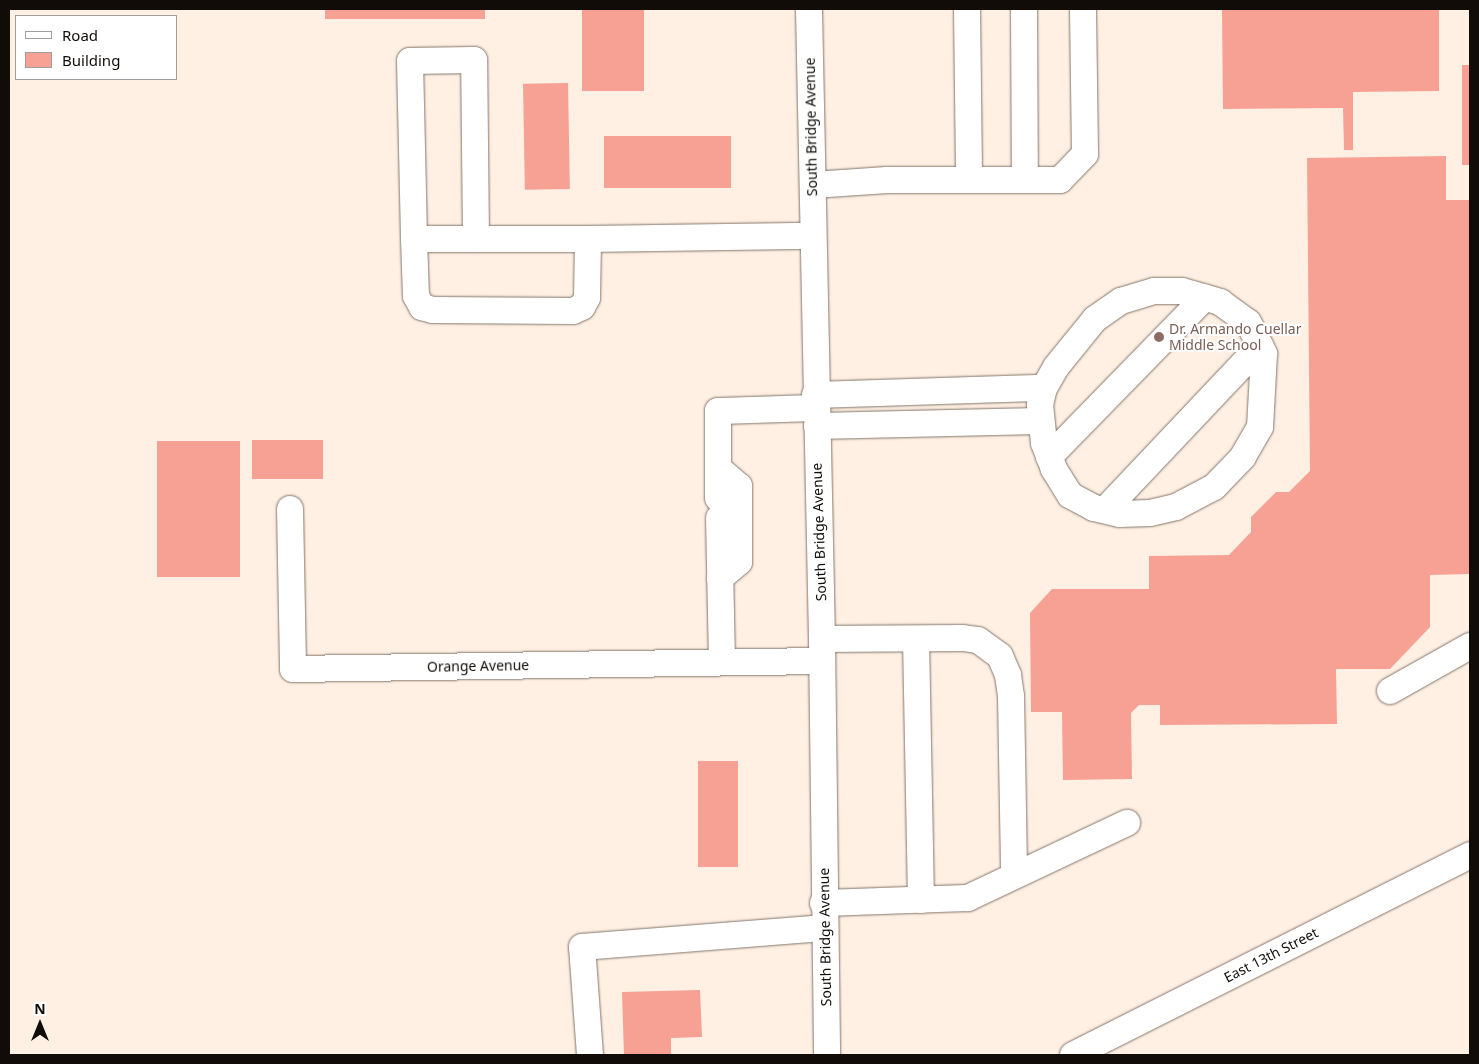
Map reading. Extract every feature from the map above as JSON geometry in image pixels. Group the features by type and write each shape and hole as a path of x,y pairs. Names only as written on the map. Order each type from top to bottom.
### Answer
{"street":[{"name":"South Bridge Avenue","path":"809,9 822,650 826,1055"},
{"path":"967,9 969,179"},
{"path":"1024,9 1025,179"},
{"path":"813,185 969,179 1060,180 1085,154 1083,9"},
{"path":"476,239 474,60 410,61 416,296 422,307 433,310 573,311 582,307 587,298 588,239"},
{"path":"414,239 813,236"},
{"path":"1182,290 1220,302 1248,322 1260,346 1264,354 1265,388 1260,427 1243,457 1214,487 1176,507 1150,513 1120,514 1105,510 1070,495 1049,457 1040,421 1044,388 1072,344 1095,319 1121,301 1154,291 1182,290"},
{"path":"1049,457 1205,297"},
{"path":"1105,510 1260,346"},
{"path":"722,662 718,411 816,409 1044,388"},
{"path":"816,409 1040,421"},
{"path":"718,468 738,486 739,562 720,578"},
{"name":"Orange Avenue","path":"290,509 293,669 722,662 916,639 978,640 1000,656 1008,675 1014,875"},
{"path":"916,639 921,900"},
{"path":"1390,691 1470,646"},
{"path":"823,902 968,898 1127,823"},
{"name":"East 13th Street","path":"1073,1055 1470,855"},
{"path":"590,1055 582,947 824,928"}],"building":[{"path":"325,9 485,9 485,19 325,19"},
{"path":"582,9 644,9 644,91 582,91"},
{"path":"1222,9 1439,9 1439,91 1353,92 1353,150 1344,150 1343,108 1223,109"},
{"path":"1462,65 1470,65 1470,165 1462,165"},
{"path":"568,83 570,189 525,190 523,84"},
{"path":"604,136 731,136 731,188 604,188"},
{"name":"Dr. Armando Cuellar Middle School","path":"1446,156 1446,200 1470,200 1470,574 1430,575 1430,627 1390,669 1336,669 1337,724 1160,725 1160,705 1139,705 1131,713 1132,779 1063,780 1062,712 1031,712 1030,613 1052,589 1149,589 1149,556 1229,555 1251,532 1251,517 1276,492 1289,492 1310,471 1307,158"},
{"path":"252,440 323,440 323,479 252,479"},
{"path":"157,441 240,441 240,577 157,577"},
{"path":"698,761 738,761 738,867 698,867"},
{"path":"700,990 702,1037 671,1038 671,1055 624,1055 622,992"}],"place":[{"name":"Dr. Armando Cuellar Middle School","path":"1159,337"}]}
